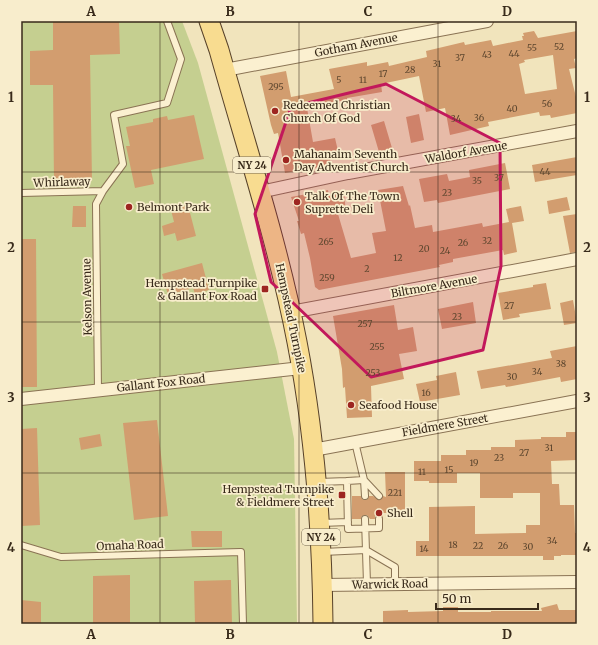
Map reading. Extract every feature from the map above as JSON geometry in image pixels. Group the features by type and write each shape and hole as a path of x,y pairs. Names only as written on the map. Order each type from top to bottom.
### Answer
{"main road":[{"name":"Hempstead Turnpike","path":"209,21 225,70 260,192 291,312 314,450 322,552 323,624"}],"street":[{"name":"Gotham Avenue","path":"225,70 487,21"},
{"name":"Waldorf Avenue","path":"260,192 348,173 577,131"},
{"name":"Biltmore Avenue","path":"291,312 577,259"},
{"name":"Gallant Fox Road","path":"21,399 301,368"},
{"name":"Fieldmere Street","path":"314,450 577,401"},
{"name":"Warwick Road","path":"322,585 577,582"}],"lane":[{"path":"103,191 123,164 114,115 167,103 181,59 167,21"},
{"name":"Whirlaway","path":"21,194 103,191"},
{"name":"Kelson Avenue","path":"98,390 96,204 103,191"},
{"path":"355,442 364,480 365,496"},
{"path":"317,482 364,480"},
{"path":"364,480 379,496"},
{"path":"347,481 348,529 379,528 379,519"},
{"path":"365,519 367,584"},
{"path":"320,523 348,522"},
{"name":"Omaha Road","path":"21,545 61,558 240,552 243,624"},
{"path":"322,552 366,550 395,567 395,583"}],"highlighted area":[{"path":"386,84 500,143 501,266 483,350 371,377 271,282 255,214 291,107"}],"green space":[{"name":"Belmont Park","path":"21,21 182,21 198,63 277,352 294,439 297,624 21,624"}],"building":[{"path":"53,21 119,21 120,54 90,55 92,181 54,182 53,85 30,85 30,51 53,50"},
{"path":"534,31 538,38 577,31 577,58 574,59 576,68 569,69 577,101 577,113 551,118 550,115 540,116 539,112 488,122 489,126 450,135 445,108 426,112 419,76 381,84 382,92 347,98 347,100 319,104 319,106 307,108 313,142 335,138 338,151 329,153 331,165 285,173 278,133 274,134 271,125 260,76 286,71 291,97 334,89 329,69 367,62 367,66 388,62 389,66 427,57 426,51 464,42 465,45 491,40 493,46 523,40 523,33","holes":["553,55 557,89 525,94 519,64 525,62 524,60"]},
{"path":"419,114 424,140 411,143 406,117"},
{"path":"194,115 204,159 151,170 154,184 135,188 126,146 130,146 126,127 153,122 153,119 167,116 168,120"},
{"path":"384,121 392,148 379,152 371,125"},
{"path":"577,157 577,175 535,182 532,165"},
{"path":"505,163 510,189 438,203 437,200 424,202 419,179 447,174 449,181 470,177 469,170"},
{"path":"403,186 409,206 410,205 415,228 432,225 433,232 482,223 483,227 509,222 506,209 521,206 524,221 512,223 517,252 504,255 503,250 453,259 453,262 439,265 440,267 319,290 315,287 304,233 301,234 297,221 299,221 291,197 328,190 329,195 344,192 346,213 338,214 351,258 376,253 372,233 386,231 378,190"},
{"path":"567,197 570,210 549,214 547,201"},
{"path":"188,205 196,236 177,241 175,233 164,236 162,226 174,222 171,210"},
{"path":"73,206 86,206 86,227 72,227"},
{"path":"577,214 577,252 570,253 563,216"},
{"path":"21,239 36,239 37,387 21,387"},
{"path":"202,263 209,290 195,294 193,288 168,295 162,274"},
{"path":"546,283 551,309 519,314 520,317 503,320 498,293 533,287 533,285"},
{"path":"573,300 577,323 564,325 560,303"},
{"path":"473,302 476,323 442,329 438,309"},
{"path":"394,305 398,330 413,327 417,351 399,354 404,379 371,386 372,417 347,418 345,387 343,388 342,369 333,316"},
{"path":"577,346 577,379 561,382 560,377 506,387 505,385 481,389 477,371 552,358 550,351"},
{"path":"456,372 460,395 420,402 416,384 437,380 436,376"},
{"path":"157,420 168,516 134,520 123,423"},
{"path":"37,428 40,525 21,526 21,429"},
{"path":"566,432 577,432 577,460 551,461 552,484 559,484 560,505 574,505 575,533 577,533 577,555 554,556 554,560 543,560 543,556 416,556 416,541 429,541 429,507 475,506 475,534 526,533 526,525 540,525 540,493 513,493 513,498 480,498 480,473 457,473 457,483 429,483 429,481 414,481 414,461 441,461 441,455 466,455 466,450 491,450 491,447 515,447 515,440 541,439 541,437 566,437"},
{"path":"100,434 102,446 81,450 79,438"},
{"path":"385,472 405,472 405,513 383,513 383,518 382,515 379,515 375,516 375,519 370,519 367,515 364,515 361,519 352,519 352,496 361,496 362,499 365,500 368,499 369,496 373,496 380,500 383,496 386,497"},
{"path":"191,531 222,531 222,547 192,547"},
{"path":"130,575 130,624 93,624 93,576"},
{"path":"231,580 232,624 195,624 194,581"},
{"path":"21,600 41,602 41,624 21,624"},
{"path":"557,604 559,610 577,610 577,624 383,624 383,611 443,611 443,607 458,607 458,612 542,611 541,608"}],"place":[{"name":"Redeemed Christian Church Of God","path":"275,111"},
{"name":"Mahanaim Seventh Day Adventist Church","path":"286,160"},
{"name":"Talk Of The Town Suprette Deli","path":"297,202"},
{"name":"Belmont Park","path":"129,207"},
{"name":"Hempstead Turnpike & Gallant Fox Road","path":"265,289"},
{"name":"Seafood House","path":"351,405"},
{"name":"Hempstead Turnpike & Fieldmere Street","path":"342,495"},
{"name":"Shell","path":"379,513"}]}
